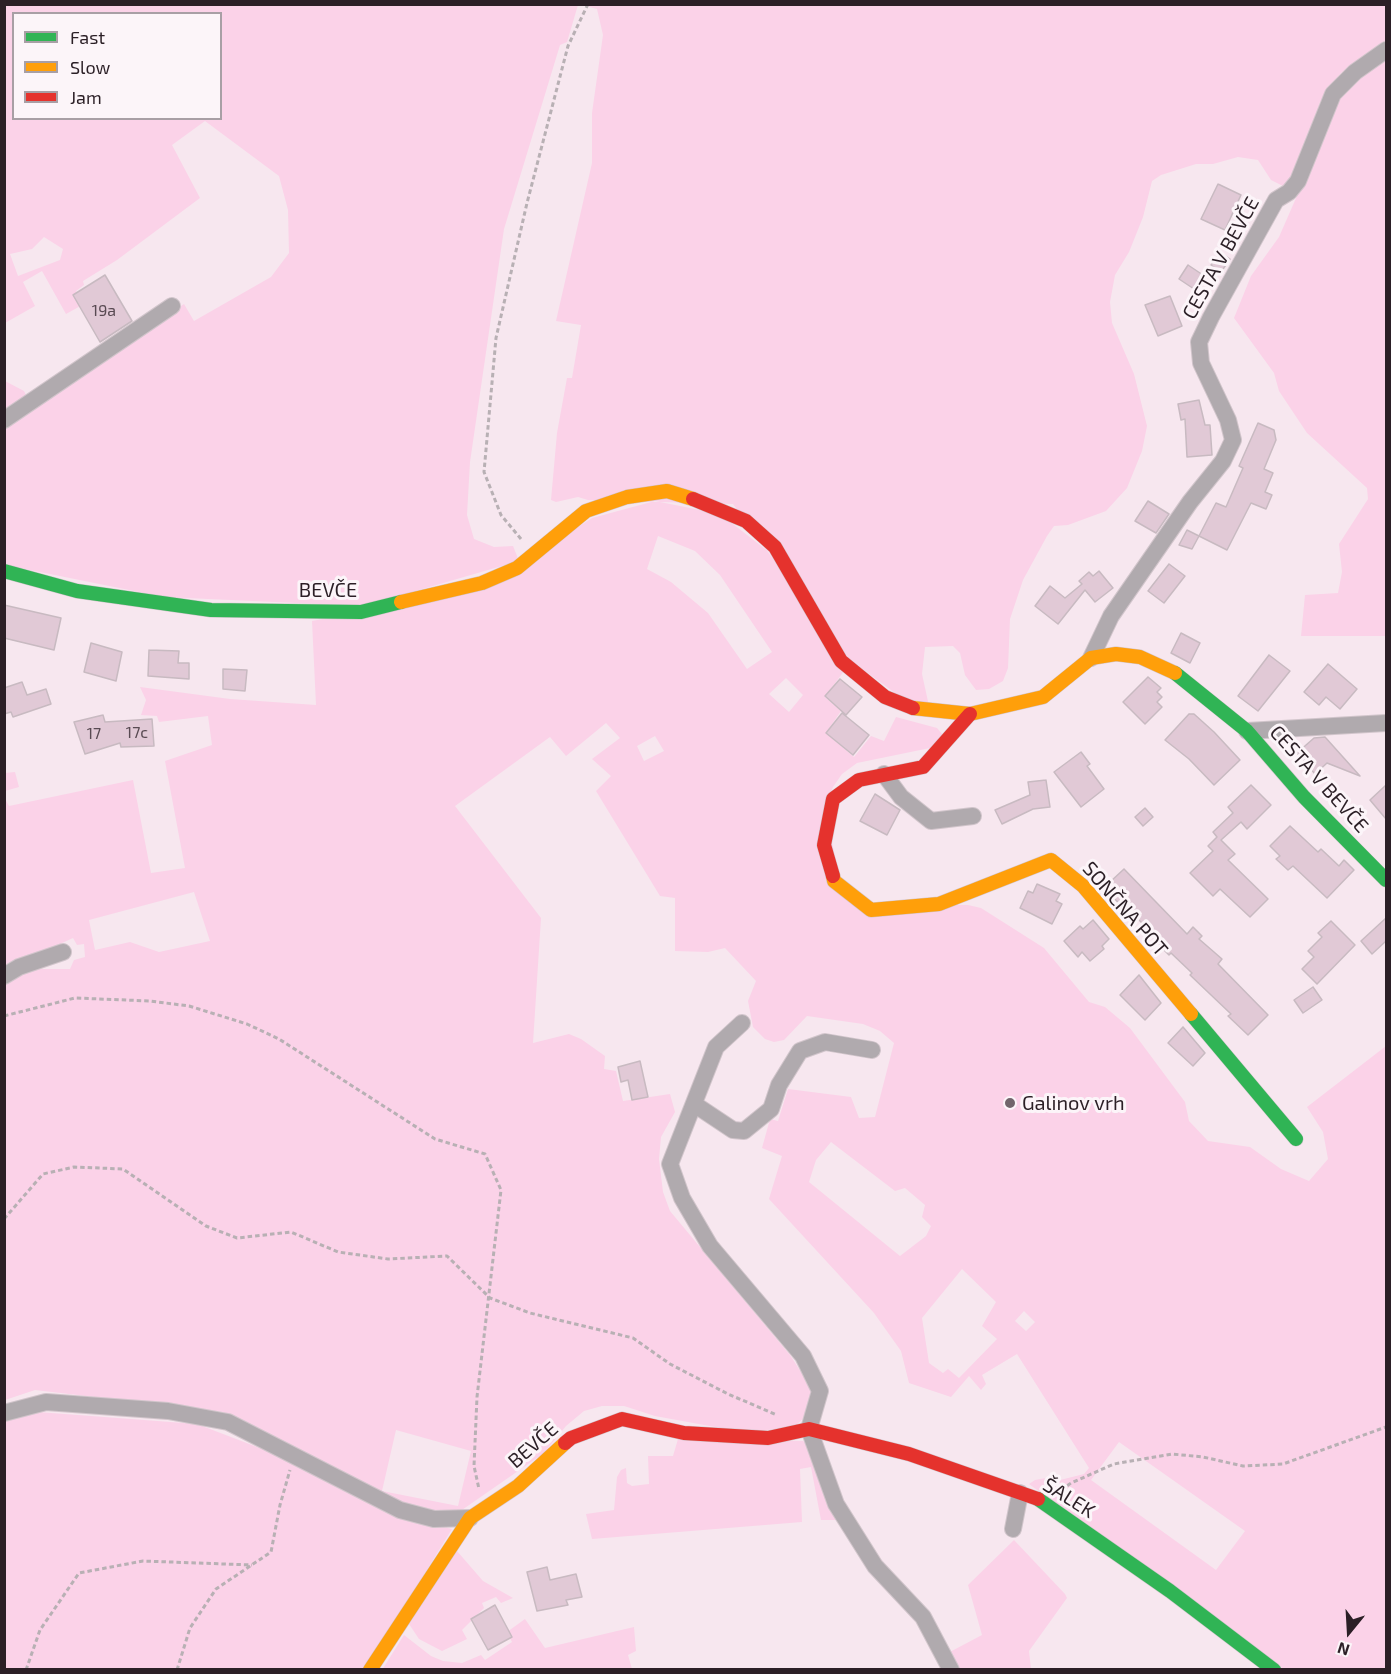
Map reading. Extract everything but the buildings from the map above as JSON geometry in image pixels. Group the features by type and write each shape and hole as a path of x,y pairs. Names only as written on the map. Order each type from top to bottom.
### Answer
{"street":[{"name":"CESTA V BEVČE","path":"627,498 668,491 711,504 746,521 775,547 841,662 885,697 906,707 970,714 1043,697 1091,658 1111,616 1190,502 1222,461 1233,440 1228,420 1207,380 1201,363 1200,342 1211,317 1276,200 1289,192 1298,181 1333,94 1355,72 1386,50"},
{"path":"4,420 172,306"},
{"name":"BEVČE","path":"4,571 77,591 211,610 361,612 482,583 517,568 586,512 627,498"},
{"name":"CESTA V BEVČE","path":"1091,658 1116,654 1140,657 1176,674 1247,731 1304,797 1386,880"},
{"name":"SONČNA POT","path":"970,714 923,766 859,780 833,800 824,844 834,881 871,910 939,904 1051,860 1059,864 1083,886 1296,1139"},
{"name":"CESTA V BEVČE","path":"1247,731 1386,723"},
{"path":"884,774 901,797 931,821 973,816"},
{"path":"4,976 19,967 63,952"},
{"path":"742,1023 716,1047 670,1164 682,1198 710,1246 803,1356 820,1391 809,1429 836,1504 875,1566 923,1617 951,1670"},
{"path":"694,1104 733,1130 744,1131 771,1109 779,1085 800,1051 825,1042 873,1050"},
{"path":"4,1413 46,1402 168,1411 228,1422 400,1510 434,1519 477,1513"},
{"name":"BEVČE","path":"370,1670 477,1513 518,1486 571,1438 622,1419 684,1433 768,1438 809,1429"},
{"name":"ŠALEK","path":"809,1429 909,1454 1043,1503 1170,1591 1274,1670"},
{"path":"1013,1529 1020,1493"}],"path":[{"path":"534,554 501,515 484,472 496,338 527,203 568,46 588,4"},
{"path":"4,1016 75,998 150,1001 189,1006 247,1024 279,1039 435,1139 485,1154 501,1190 477,1397 474,1466 477,1513"},
{"path":"4,1219 43,1174 74,1167 123,1169 206,1226 237,1238 291,1232 338,1252 388,1259 447,1256 490,1298 530,1313 633,1338 670,1364 728,1394 779,1416"},
{"path":"1043,1503 1071,1483 1114,1464 1172,1454 1203,1457 1243,1466 1283,1464 1386,1427"},
{"path":"177,1670 190,1628 216,1588 271,1552 280,1505 294,1456"},
{"path":"26,1670 40,1630 80,1573 143,1561 252,1565"}],"shaded area":[{"path":"5,5 578,5 567,42 560,45 504,229 470,462 467,515 474,539 494,547 513,546 519,561 364,606 164,597 5,565 5,425 184,304 194,321 271,277 289,253 288,210 279,176 205,121 172,145 200,198 117,260 83,281 84,285 76,291 84,304 66,314 42,271 23,282 35,306 5,323","holes":["44,237 63,249 60,260 18,276 10,254 32,249"]},
{"path":"582,5 1386,5 1386,46 1341,73 1320,102 1296,176 1283,186 1271,180 1258,160 1238,157 1213,164 1196,164 1161,175 1152,181 1143,217 1129,252 1115,275 1110,302 1112,323 1134,374 1147,426 1142,451 1127,488 1106,511 1068,525 1054,526 1047,536 1023,580 1010,619 1008,668 1003,681 989,689 976,690 965,675 960,653 953,646 925,647 922,674 929,706 906,701 843,655 733,504 588,500 578,497 556,502 551,500 557,433 567,378 572,378 581,325 556,321 592,163 592,113 603,35 597,9"},
{"path":"1386,59 1386,636 1301,636 1305,595 1338,593 1342,572 1339,544 1368,499 1367,488 1307,433 1279,391 1274,373 1234,318 1251,276 1279,237 1300,189 1321,128 1350,82"},
{"path":"5,381 24,391 27,397 5,411"},
{"path":"655,501 720,514 769,552 844,671 825,697 841,711 826,733 854,757 871,736 884,741 896,717 937,728 943,735 930,748 857,763 842,774 833,787 825,808 839,876 874,904 968,905 981,908 1044,948 1089,1002 1105,1007 1130,1028 1185,1102 1189,1121 1208,1141 1250,1147 1281,1169 1309,1181 1328,1159 1323,1132 1307,1107 1386,1046 1386,1669 1280,1669 1029,1484 1046,1478 1052,1482 1084,1474 1089,1468 1017,1354 982,1375 986,1384 981,1390 969,1376 951,1397 909,1383 901,1351 874,1313 769,1199 782,1156 762,1148 770,1119 778,1121 788,1089 851,1097 859,1118 875,1117 894,1043 880,1031 863,1024 807,1016 784,1040 774,1042 765,1039 753,1027 748,1001 756,981 725,948 708,952 675,951 675,898 660,896 596,791 611,776 592,759 620,738 606,723 566,756 550,737 455,806 541,918 533,1043 569,1034 581,1039 605,1056 604,1069 616,1071 623,1101 670,1094 675,1112 661,1137 659,1159 663,1192 670,1211 790,1355 814,1392 808,1414 792,1429 737,1431 655,1416 624,1406 602,1406 584,1411 566,1426 544,1453 459,1512 443,1513 398,1505 223,1412 35,1390 5,1400 5,984 28,969 70,969 74,960 85,957 84,944 77,945 73,938 5,969 4,797 9,806 133,780 151,873 185,868 165,761 212,745 208,716 159,722 157,716 141,715 146,700 140,687 230,699 316,705 312,621 484,588 592,518","holes":["658,536 695,551 720,575 772,652 747,669 708,613 671,582 647,569","786,678 803,695 789,712 769,694","655,736 664,751 644,761 637,746","194,892 210,941 159,952 130,942 95,950 89,920","831,1142 895,1191 905,1188 925,1205 922,1217 931,1226 926,1236 900,1256 809,1182 816,1160","962,1269 996,1302 982,1326 997,1339 959,1378 948,1369 943,1373 929,1363 922,1318","1024,1311 1035,1322 1026,1331 1015,1321","396,1430 471,1451 458,1506 382,1491","1119,1442 1245,1531 1216,1570 1091,1480"]},
{"path":"15,772 19,787 5,791 5,773"},
{"path":"38,1412 197,1424 291,1460 326,1481 390,1513 452,1529 366,1669 5,1670 5,1417"},
{"path":"678,1439 803,1441 807,1443 838,1520 821,1520 811,1467 800,1469 802,1522 592,1539 586,1514 614,1510 617,1477 621,1470 626,1468 627,1483 632,1486 649,1484 648,1456 673,1456"},
{"path":"1014,1540 1067,1598 1029,1651 1031,1669 954,1669 946,1654 982,1635 968,1585"},
{"path":"457,1551 483,1581 513,1598 501,1603 496,1597 482,1603 484,1608 462,1630 467,1639 442,1651 419,1639 409,1624"},
{"path":"525,1619 545,1648 634,1627 636,1651 628,1655 632,1669 382,1670 404,1635 431,1656 443,1661 462,1663 481,1655 485,1660 512,1642 507,1632"}],"traffic: fast":[{"path":"4,571 77,591 211,610 361,612 401,602"},
{"path":"1175,673 1247,731 1304,797 1386,880"},
{"path":"1191,1014 1296,1139"},
{"path":"1038,1499 1170,1591 1274,1670"}],"traffic: slow":[{"path":"401,602 482,583 517,568 586,511 627,497 667,491 693,499"},
{"path":"913,708 970,714 1043,697 1091,658 1116,654 1140,657 1175,673"},
{"path":"833,876 834,881 871,910 939,904 1051,860 1083,886 1191,1014"},
{"path":"370,1670 470,1518 518,1486 565,1443"}],"traffic: jam":[{"path":"693,499 746,521 775,547 841,661 885,697 913,708"},
{"path":"833,876 824,845 833,799 859,780 923,767 970,714"},
{"path":"565,1443 571,1438 622,1419 684,1433 768,1438 809,1429 909,1454 1038,1499"}],"place":[{"name":"Galinov vrh","path":"1010,1103"}]}
